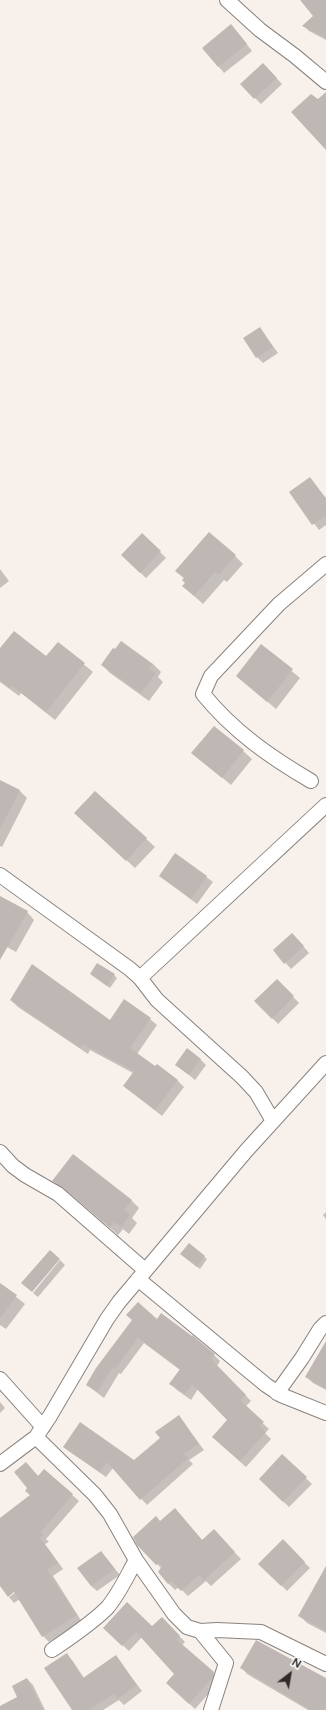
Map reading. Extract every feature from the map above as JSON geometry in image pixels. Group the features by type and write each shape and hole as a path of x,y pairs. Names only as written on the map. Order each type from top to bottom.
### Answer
{"street":[{"path":"228,0 260,30 295,56 326,82"},
{"path":"311,781 275,760 240,733 217,711 203,694 211,676 279,604 326,564"},
{"path":"140,978 326,805"},
{"path":"0,875 130,969 140,978 157,1000 242,1077 256,1092 273,1122"},
{"path":"0,1464 39,1432 107,1319 142,1274 326,1063"},
{"path":"0,1152 13,1166 25,1175 58,1194 142,1274 278,1393 326,1413"},
{"path":"278,1393 320,1329 326,1323"},
{"path":"0,1379 39,1432 110,1514 136,1560 174,1614 187,1627 200,1631 218,1630 261,1632 326,1664"},
{"path":"52,1650 96,1618 108,1607 122,1586 136,1560"},
{"path":"200,1631 226,1663 211,1710"}],"building":[{"path":"300,0 326,0 326,38 302,26 313,16"},
{"path":"231,24 247,44 218,67 202,48"},
{"path":"263,63 277,78 254,99 240,84"},
{"path":"326,92 326,150 291,112 311,94 318,99"},
{"path":"260,327 273,347 256,358 243,338"},
{"path":"310,477 326,499 326,516 312,525 289,492"},
{"path":"209,532 236,555 219,575 215,572 194,596 182,586 185,583 182,580 184,578 175,571"},
{"path":"142,533 161,551 140,573 121,555"},
{"path":"14,631 46,656 58,642 85,663 46,712 12,686 10,688 0,681 0,648"},
{"path":"121,641 153,664 149,669 156,673 141,693 101,665 113,648 115,649"},
{"path":"261,644 293,669 267,702 236,676"},
{"path":"214,726 244,750 222,778 191,753"},
{"path":"0,780 20,790 0,829"},
{"path":"95,791 147,838 126,861 74,813"},
{"path":"175,853 207,876 191,899 159,876"},
{"path":"0,896 28,911 0,960"},
{"path":"292,933 304,946 284,964 273,950"},
{"path":"97,963 115,974 107,986 90,974"},
{"path":"32,964 110,1020 124,999 151,1018 130,1048 155,1066 157,1064 178,1080 155,1110 123,1086 134,1071 83,1044 80,1048 10,1000"},
{"path":"277,979 294,996 272,1019 254,1001"},
{"path":"187,1048 201,1059 189,1075 175,1065"},
{"path":"73,1154 132,1200 124,1210 130,1215 121,1227 114,1222 110,1228 63,1188 52,1181"},
{"path":"189,1243 205,1256 197,1267 180,1254"},
{"path":"50,1250 60,1259 32,1292 21,1283"},
{"path":"0,1283 17,1295 0,1318"},
{"path":"138,1302 157,1319 161,1313 192,1335 215,1354 211,1359 246,1395 240,1400 264,1422 260,1426 266,1432 240,1461 212,1437 227,1420 192,1384 185,1394 169,1384 180,1369 138,1338 115,1369 113,1367 97,1392 86,1385 96,1368 132,1320 126,1315"},
{"path":"326,1341 326,1389 305,1377"},
{"path":"179,1415 199,1444 184,1454 188,1458 140,1500 107,1462 100,1472 63,1447 80,1422 134,1460 160,1438 155,1432"},
{"path":"282,1454 307,1477 283,1502 259,1479"},
{"path":"26,1462 38,1476 44,1469 73,1494 41,1532 43,1535 40,1538 58,1563 47,1570 77,1615 42,1637 14,1592 8,1597 0,1586 0,1518 30,1495 25,1491 27,1488 14,1472"},
{"path":"175,1508 202,1540 214,1529 235,1552 204,1580 199,1575 181,1591 172,1581 168,1584 158,1572 162,1566 160,1563 156,1565 137,1545 133,1537 156,1516 160,1521"},
{"path":"283,1539 305,1562 281,1586 258,1564"},
{"path":"101,1551 115,1569 91,1586 77,1568"},
{"path":"326,1566 326,1631 298,1616"},
{"path":"127,1602 152,1626 162,1617 180,1636 176,1639 214,1672 213,1677 189,1704 166,1683 174,1674 136,1632 122,1646 103,1628"},
{"path":"256,1640 326,1678 326,1710 311,1710 240,1668"},
{"path":"67,1653 83,1678 116,1655 137,1685 117,1699 114,1694 88,1710 72,1710 44,1668"},
{"path":"27,1678 43,1710 0,1710 0,1706 17,1697 12,1686"}]}
